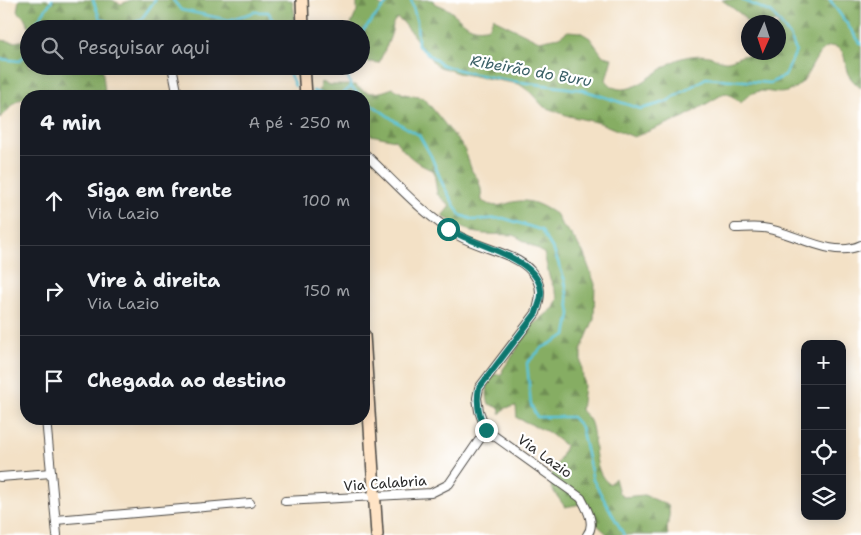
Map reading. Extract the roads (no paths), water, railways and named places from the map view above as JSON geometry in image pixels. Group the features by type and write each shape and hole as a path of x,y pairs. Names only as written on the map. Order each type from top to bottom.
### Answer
{"street":[{"path":"302,0 303,20"},
{"path":"174,75 177,90"},
{"path":"305,75 306,90"},
{"path":"370,159 438,222 460,237 504,254 530,269 537,278 541,290 536,313 479,388 477,398 479,411 486,430"},
{"path":"735,228 764,228 839,249 852,249 861,245"},
{"path":"47,425 57,535"},
{"path":"370,425 377,535"},
{"name":"Via Calabria","path":"285,501 431,493 449,484 486,430"},
{"name":"Via Lazio","path":"486,430 581,498 590,514 590,532 587,535"},
{"path":"0,477 51,473"},
{"path":"56,520 250,504"}],"waterway":[{"path":"38,20 52,0"},
{"path":"93,0 100,19 104,20"},
{"path":"140,20 155,0"},
{"path":"173,0 181,10 229,20"},
{"name":"Ribeirão do Buru","path":"370,23 392,0"},
{"name":"Ribeirão do Buru","path":"411,0 417,22 418,46 442,65 470,73 512,81 583,90 641,109 666,102 706,78 770,83 785,76 796,51 790,36 772,13 742,0"},
{"name":"Ribeirão do Buru","path":"830,0 861,44"},
{"path":"229,20 255,12 268,12 274,20"},
{"path":"0,59 20,61"},
{"path":"290,75 295,86"},
{"name":"Ribeirão do Buru","path":"348,75 351,87 354,90"},
{"path":"347,90 351,87"},
{"name":"Ribeirão do Buru","path":"370,103 419,135 460,215 474,220 503,218 541,230 554,251 565,281 570,314 566,335 542,348 527,363 531,405 537,417 572,417 581,427 593,480 624,535"}]}
